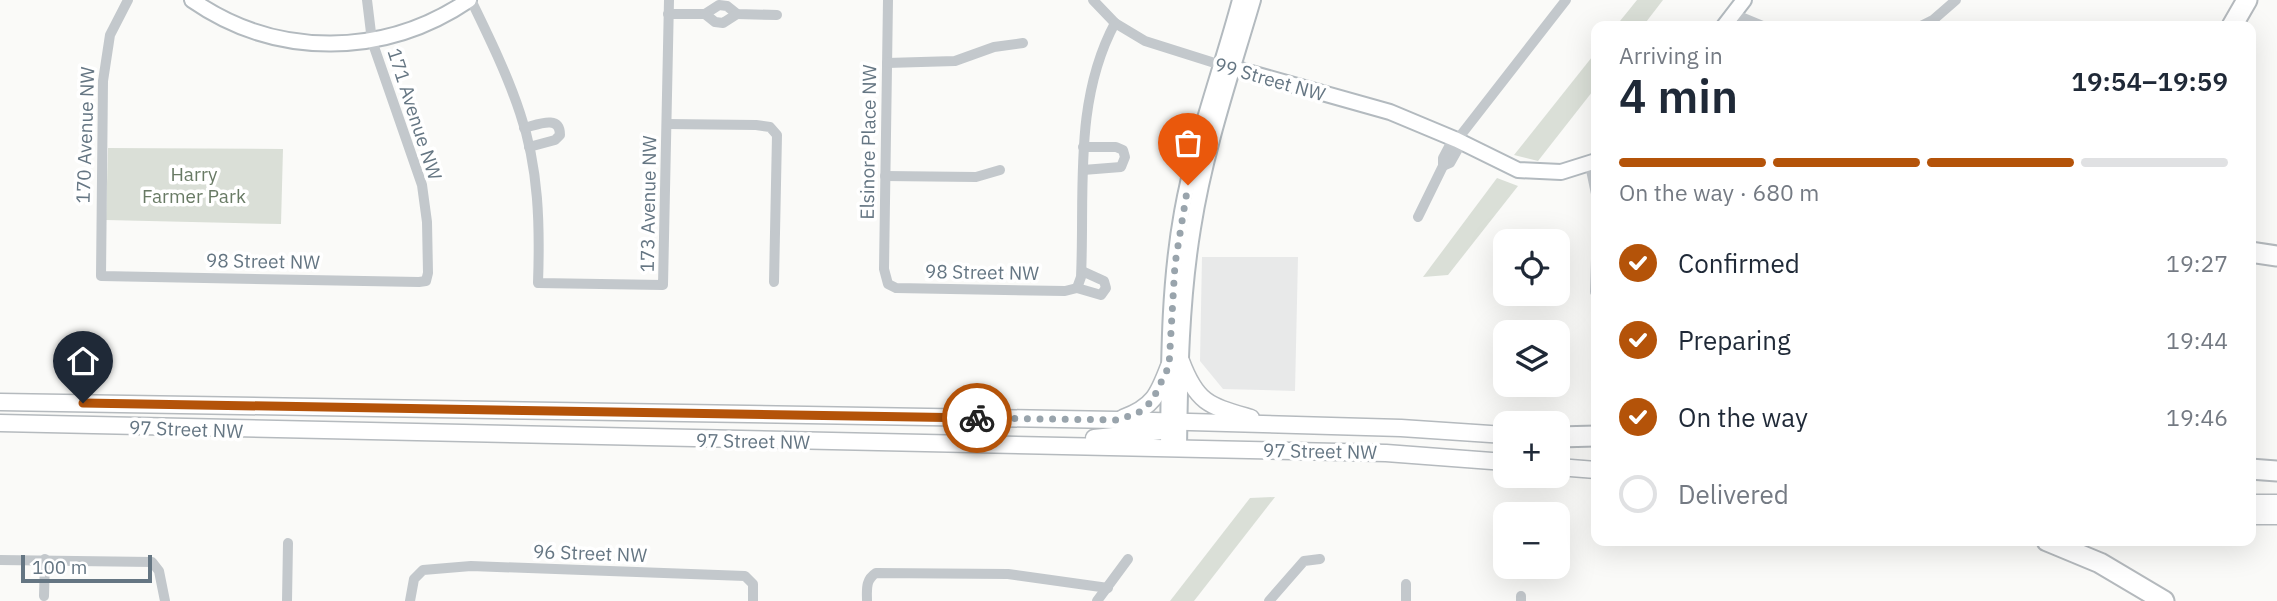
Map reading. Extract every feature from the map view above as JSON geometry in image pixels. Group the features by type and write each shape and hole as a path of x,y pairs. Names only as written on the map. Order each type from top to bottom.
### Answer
{"highway":[{"path":"2235,21 2247,0"},
{"path":"2256,253 2277,256"},
{"path":"1570,437 1591,436"},
{"path":"2256,469 2277,471"},
{"path":"2059,546 2100,563 2164,601"}],"main road":[{"path":"1117,420 1138,413 1152,401 1175,364 1204,400 1214,407 1274,424"},
{"name":"97 Street NW","path":"0,401 1117,420 1172,425 1274,424 1493,434"},
{"name":"97 Street NW","path":"0,424 1386,453 1493,461"},
{"path":"1018,445 1172,425"},
{"path":"1570,439 1591,441"},
{"path":"1570,468 1591,470"},
{"path":"2256,503 2277,503"},
{"path":"2256,516 2277,516"}],"street":[{"name":"170 Avenue NW","path":"101,276 103,81 110,35 128,0"},
{"path":"192,0 239,27 283,40 328,44 372,41 402,33 431,22 470,0 507,76 529,147 555,140 560,135 560,128 556,123 524,128"},
{"name":"171 Avenue NW","path":"367,0 372,41 422,185 427,222 426,281"},
{"name":"173 Avenue NW","path":"529,147 538,211 538,283 663,285 669,0"},
{"name":"Elsinore Place NW","path":"888,0 884,269 888,284"},
{"name":"99 Street NW","path":"1093,0 1115,23 1145,41 1390,112 1457,140 1518,170 1561,172 1591,164"},
{"path":"1174,448 1172,425 1175,364 1193,228 1240,0"},
{"path":"1227,66 1254,0"},
{"path":"1418,217 1443,166 1450,163 1459,147 1457,140 1566,0"},
{"path":"1728,21 1744,0"},
{"path":"1927,21 1950,2"},
{"path":"668,14 705,14 719,5 727,6 737,15"},
{"path":"705,14 715,22 723,23 737,15 777,15"},
{"path":"1734,14 1751,21"},
{"path":"1077,288 1082,271 1083,147 1090,88 1102,47 1115,23"},
{"path":"887,63 955,61 994,47 1023,43"},
{"name":"173 Avenue NW","path":"667,124 756,125 771,127 777,135 774,282"},
{"path":"1083,147 1116,147 1123,150 1125,156 1121,167 1083,170"},
{"path":"886,176 976,177 1000,170"},
{"name":"98 Street NW","path":"888,284 896,288 1077,288 1101,295 1106,288 1104,281 1082,271"},
{"name":"98 Street NW","path":"101,276 426,281"},
{"path":"287,601 288,543"},
{"path":"44,596 45,559"},
{"path":"1097,601 1128,559"},
{"path":"1269,601 1304,561 1320,559"},
{"path":"0,560 152,562 159,570 165,601"},
{"name":"96 Street NW","path":"410,601 414,579 423,570 471,566 745,576 753,584 753,601"},
{"path":"867,601 867,582 876,573 1008,574 1108,588"},
{"path":"1406,584 1406,601"}],"shaded area":[{"path":"1202,257 1298,257 1295,391 1223,389 1200,361"}],"green space":[{"path":"1637,0 1663,0 1647,21 1620,21"},
{"path":"1591,58 1591,93 1538,161 1514,155"},
{"name":"Harry Farmer Park","path":"108,148 283,149 281,224 106,220"},
{"path":"1497,178 1518,186 1448,275 1423,277"},
{"path":"1275,497 1194,601 1170,601 1250,498"}],"way so far":[{"path":"977,418 1117,420 1138,413 1152,401 1169,366 1175,264 1188,185"}],"route":[{"path":"83,403 977,418"}]}
